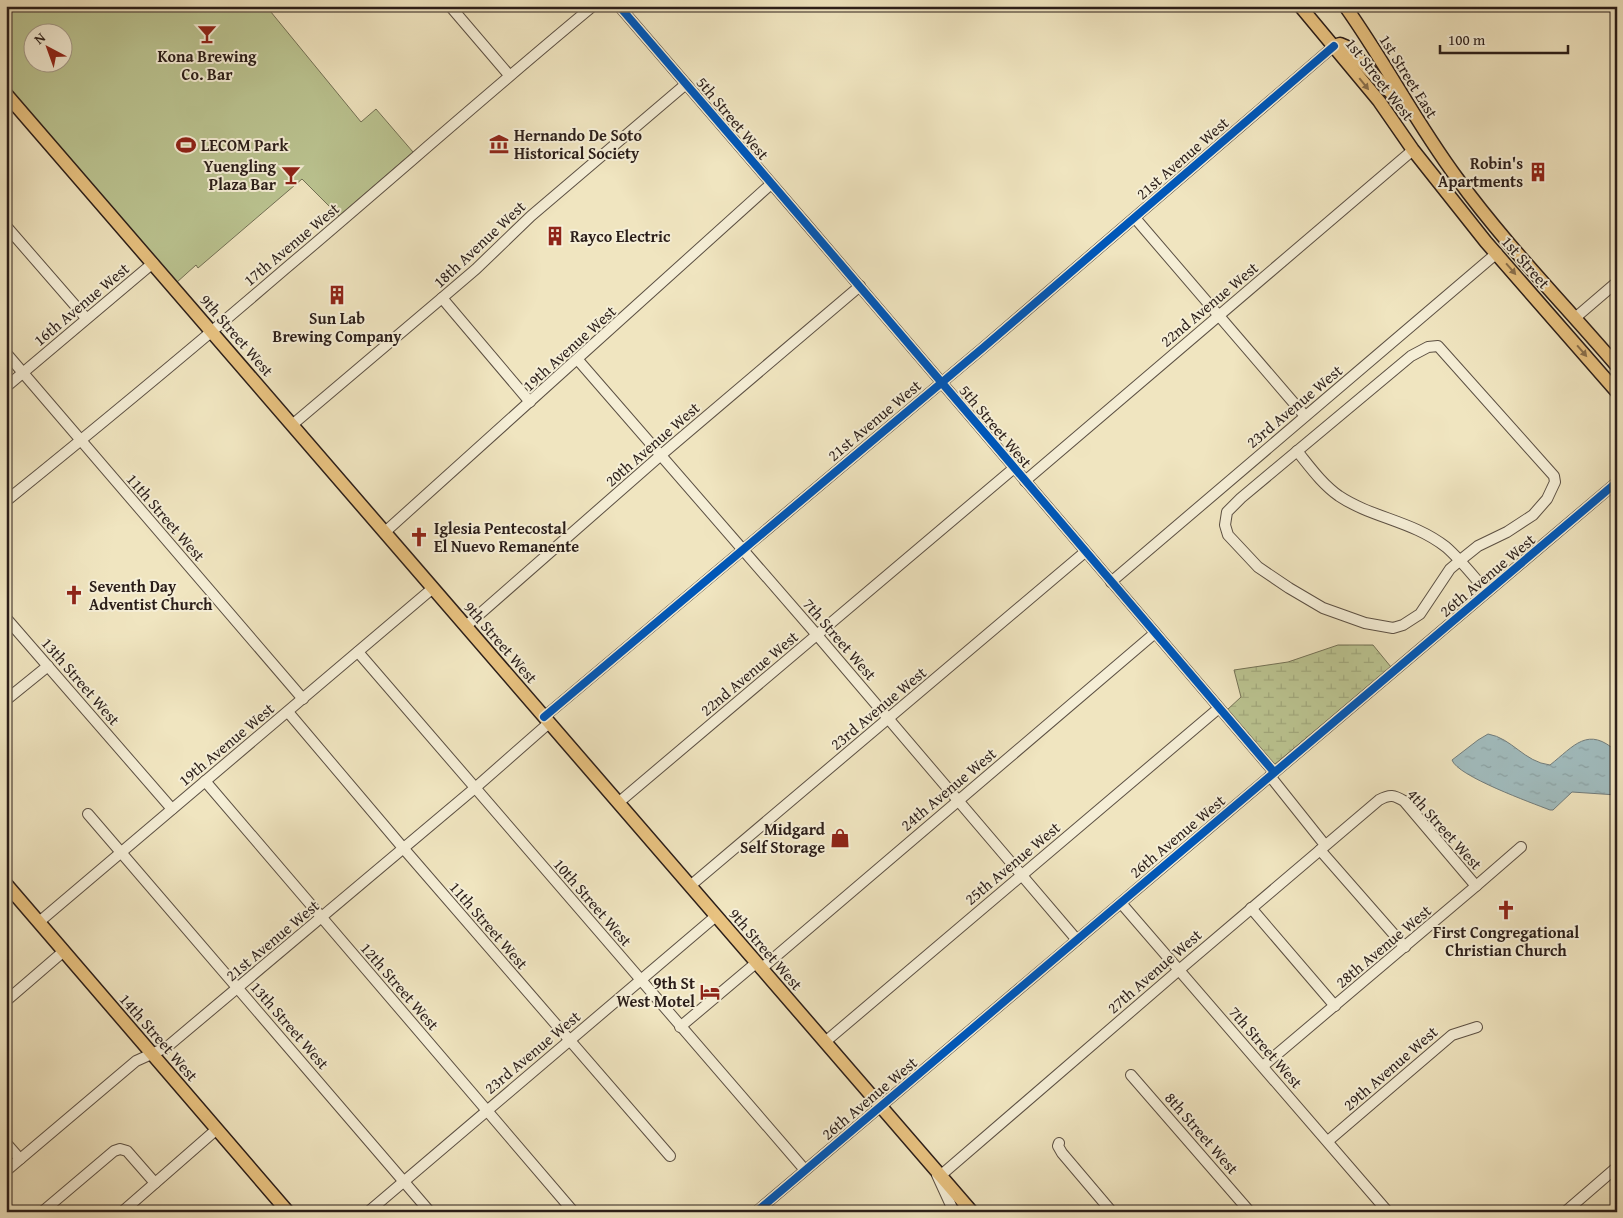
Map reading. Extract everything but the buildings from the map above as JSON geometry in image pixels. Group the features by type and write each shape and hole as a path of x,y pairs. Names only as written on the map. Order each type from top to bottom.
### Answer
{"main road":[{"name":"1st Street West","path":"1300,6 1379,102 1413,150"},
{"name":"1st Street East","path":"1345,6 1428,138"},
{"path":"1334,46 1340,44 1347,47 1399,102 1413,114 1419,135 1413,150 1422,150 1430,156 1507,250 1533,271"},
{"name":"9th Street West","path":"6,94 972,1212"},
{"name":"1st Street","path":"1428,138 1472,197 1533,271 1617,366"},
{"name":"1st Street","path":"1413,150 1497,253 1617,392"},
{"name":"14th Street West","path":"6,884 217,1129 284,1210"}],"street":[{"path":"450,6 509,75"},
{"name":"17th Avenue West","path":"6,502 284,270 509,75 593,6"},
{"name":"5th Street West","path":"619,6 1219,708 1272,774 1323,848 1405,947"},
{"name":"21st Avenue West","path":"6,1171 136,1061 168,1047 404,849 475,788 547,720 742,549 984,347 1334,46"},
{"name":"18th Avenue West","path":"292,425 476,269 531,216 686,84"},
{"name":"22nd Avenue West","path":"1025,481 1413,150"},
{"name":"19th Avenue West","path":"385,532 772,184"},
{"path":"1135,218 1305,416"},
{"path":"6,226 86,318"},
{"name":"23rd Avenue West","path":"1111,582 1497,253"},
{"name":"16th Avenue West","path":"6,387 153,263"},
{"path":"1575,318 1617,282"},
{"name":"20th Avenue West","path":"466,626 661,455 860,286"},
{"path":"442,298 530,402"},
{"path":"1438,346 1554,476 1555,482 1547,499 1534,515 1507,532 1478,546 1459,561 1450,569 1420,614 1403,625 1393,628 1365,623 1323,608 1289,588 1258,567 1228,535 1224,526 1227,512 1241,498 1411,356 1428,347 1438,346"},
{"name":"11th Street West","path":"6,353 303,699"},
{"name":"7th Street West","path":"578,360 817,635 1077,940"},
{"path":"1298,451 1326,486 1339,496 1356,505 1404,523 1446,547 1487,592"},
{"name":"22nd Avenue West","path":"618,803 1013,469"},
{"name":"26th Avenue West","path":"756,1212 1617,482"},
{"name":"23rd Avenue West","path":"690,886 1085,552"},
{"name":"19th Avenue West","path":"39,922 433,588"},
{"name":"13th Street West","path":"6,618 172,809"},
{"name":"24th Avenue West","path":"680,1027 759,966 1155,633"},
{"name":"10th Street West","path":"358,652 804,1170"},
{"path":"6,700 48,666"},
{"name":"25th Avenue West","path":"825,1042 1219,708"},
{"name":"11th Street West","path":"288,712 569,1041 670,1156"},
{"name":"12th Street West","path":"205,781 572,1210"},
{"name":"27th Avenue West","path":"938,1173 1379,800 1391,795"},
{"name":"4th Street West","path":"1391,795 1395,795 1404,801 1476,886"},
{"name":"13th Street West","path":"88,814 430,1212"},
{"name":"28th Avenue West","path":"1263,1066 1521,847"},
{"name":"7th Street West","path":"1121,903 1388,1212"},
{"path":"1251,908 1335,1006"},
{"name":"23rd Avenue West","path":"368,1212 716,916"},
{"path":"6,1001 64,951"},
{"name":"29th Avenue West","path":"1328,1141 1452,1034 1477,1027"},
{"name":"8th Street West","path":"1131,1075 1250,1212"},
{"path":"122,1212 217,1129"},
{"path":"6,1143 20,1159"},
{"path":"1059,1143 1058,1146 1062,1153 1112,1212"},
{"path":"42,1212 120,1148 126,1151 155,1183"},
{"path":"1565,1212 1617,1167"},
{"path":"938,1173 954,1212"}],"green space":[{"name":"LECOM Park","path":"17,6 266,6 361,122 376,109 413,152 339,216 302,179 198,268 196,265 176,283 6,87 6,15"},
{"path":"1338,645 1373,645 1391,667 1274,765 1227,710 1241,697 1234,670 1288,662"}],"water":[{"path":"1488,734 1504,740 1525,755 1541,763 1550,765 1574,745 1582,741 1589,739 1598,740 1607,744 1617,752 1617,795 1572,792 1553,810 1550,810 1480,781 1467,774 1452,760"}],"cycle path":[{"path":"619,6 1274,772"},
{"path":"544,717 984,347 1334,46"},
{"path":"756,1212 1617,482"}],"place":[{"name":"Kona Brewing Co. Bar","path":"207,34"},
{"name":"Hernando De Soto Historical Society","path":"499,144"},
{"name":"LECOM Park","path":"186,145"},
{"name":"Robin's Apartments","path":"1538,172"},
{"name":"Yuengling Plaza Bar","path":"291,175"},
{"name":"Rayco Electric","path":"555,236"},
{"name":"Sun Lab Brewing Company","path":"337,295"},
{"name":"Iglesia Pentecostal El Nuevo Remanente","path":"419,537"},
{"name":"Seventh Day Adventist Church","path":"74,595"},
{"name":"Midgard Self Storage","path":"840,838"},
{"name":"First Congregational Christian Church","path":"1506,910"},
{"name":"9th St West Motel","path":"710,992"}]}
